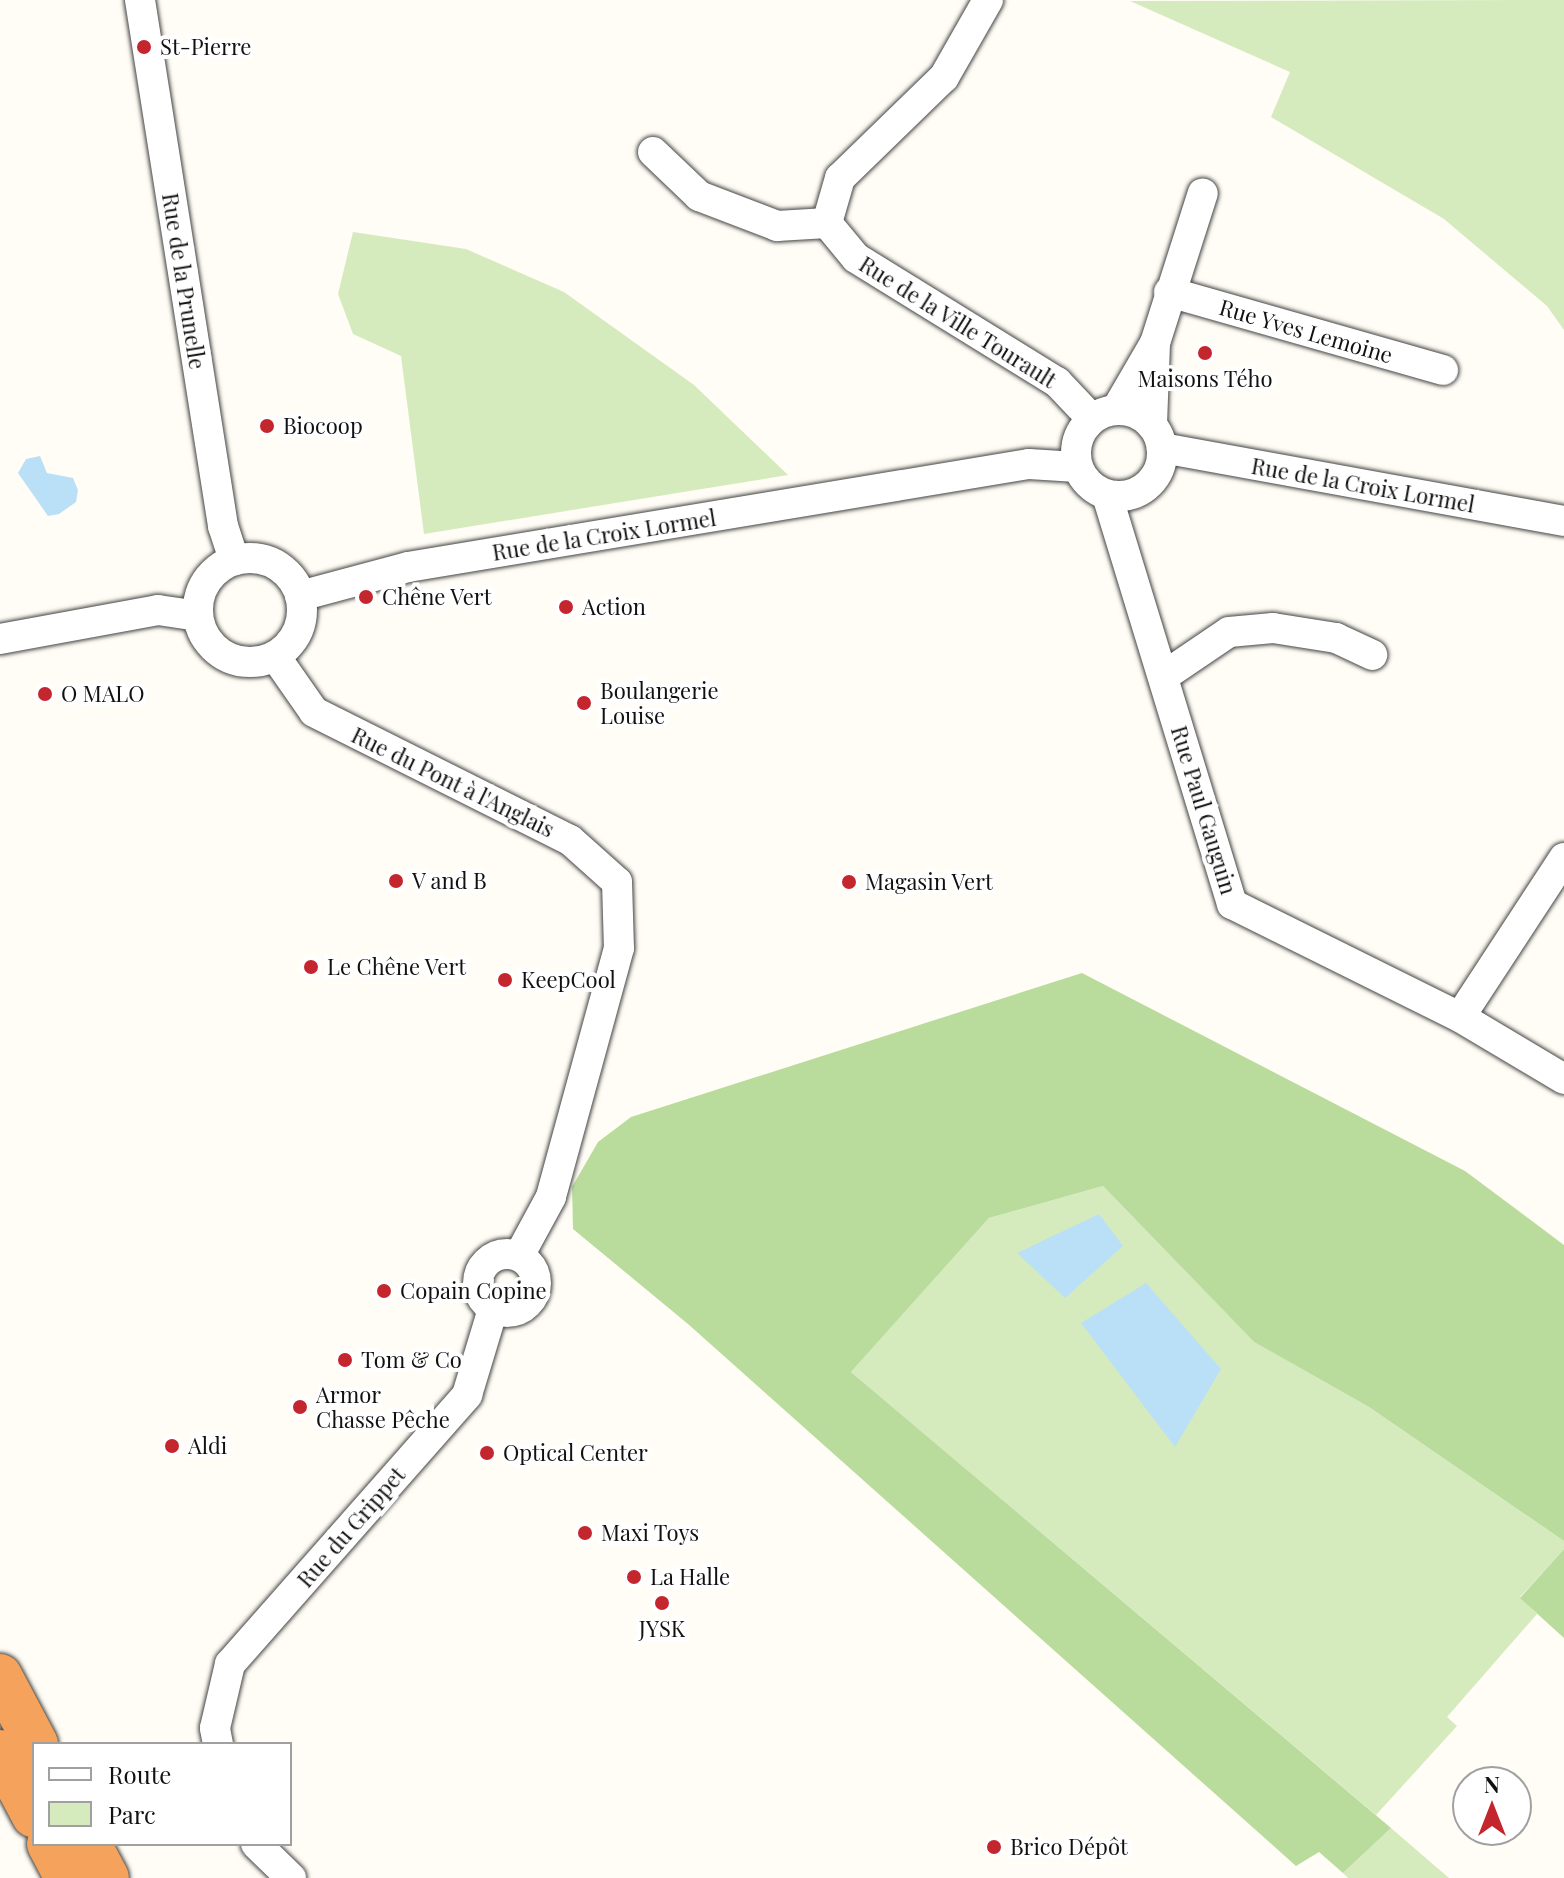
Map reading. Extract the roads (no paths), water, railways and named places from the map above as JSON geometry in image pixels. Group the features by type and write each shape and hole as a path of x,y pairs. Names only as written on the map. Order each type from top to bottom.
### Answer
{"highway":[{"path":"0,1676 35,1742"},
{"path":"0,1752 32,1812"},
{"path":"50,1846 67,1878"},
{"path":"90,1846 107,1878"}],"street":[{"name":"Rue de la Prunelle","path":"140,0 223,526 234,560"},
{"path":"653,152 699,196 777,226 827,223 840,178 944,77 988,0"},
{"path":"1155,343 1104,414 1077,441 1077,467 1094,489 1107,495 1135,494 1147,486 1161,463 1157,436 1155,343 1203,193"},
{"name":"Rue de la Ville Tourault","path":"827,223 856,258 1104,414"},
{"name":"Rue Yves Lemoine","path":"1169,292 1443,370"},
{"path":"1104,414 1142,416 1157,436"},
{"name":"Rue de la Croix Lormel","path":"1157,436 1564,521"},
{"name":"Rue de la Croix Lormel","path":"300,596 408,567 1029,464 1077,467"},
{"name":"Rue Paul Gauguin","path":"1107,495 1232,904 1460,1017 1564,1079"},
{"path":"251,558 282,569 300,596 298,629 282,665 242,662 226,656 212,647 198,616 206,582 234,560 251,558"},
{"path":"0,639 158,610 198,616"},
{"path":"1164,676 1229,632 1273,628 1336,638 1372,655"},
{"name":"Rue du Pont à l'Anglais","path":"282,665 314,712 570,840 617,882 619,948 551,1197 519,1256"},
{"path":"1460,1017 1564,858"},
{"path":"496,1255 519,1256 535,1274 532,1299 510,1312 493,1309 477,1285 482,1266 496,1255"},
{"name":"Rue du Grippet","path":"218,1742 215,1728 230,1664 467,1395 493,1309"},
{"path":"258,1846 291,1878"}],"water":[{"path":"40,456 47,473 73,478 78,490 76,502 59,514 48,516 18,473 26,459"},
{"path":"1099,1214 1123,1246 1065,1298 1017,1253"},
{"path":"1146,1283 1221,1369 1175,1447 1081,1323"}],"place":[{"name":"St-Pierre","path":"144,47"},
{"name":"Maisons Tého","path":"1205,353"},
{"name":"Biocoop","path":"267,426"},
{"name":"Chêne Vert","path":"366,597"},
{"name":"Action","path":"566,607"},
{"name":"O MALO","path":"45,694"},
{"name":"Boulangerie Louise","path":"584,703"},
{"name":"V and B","path":"396,881"},
{"name":"Magasin Vert","path":"849,882"},
{"name":"Le Chêne Vert","path":"311,967"},
{"name":"KeepCool","path":"505,980"},
{"name":"Copain Copine","path":"384,1291"},
{"name":"Tom & Co","path":"345,1360"},
{"name":"Armor Chasse Pêche","path":"300,1407"},
{"name":"Aldi","path":"172,1446"},
{"name":"Optical Center","path":"487,1453"},
{"name":"Maxi Toys","path":"585,1533"},
{"name":"La Halle","path":"634,1577"},
{"name":"JYSK","path":"662,1603"},
{"name":"Brico Dépôt","path":"994,1847"}]}
